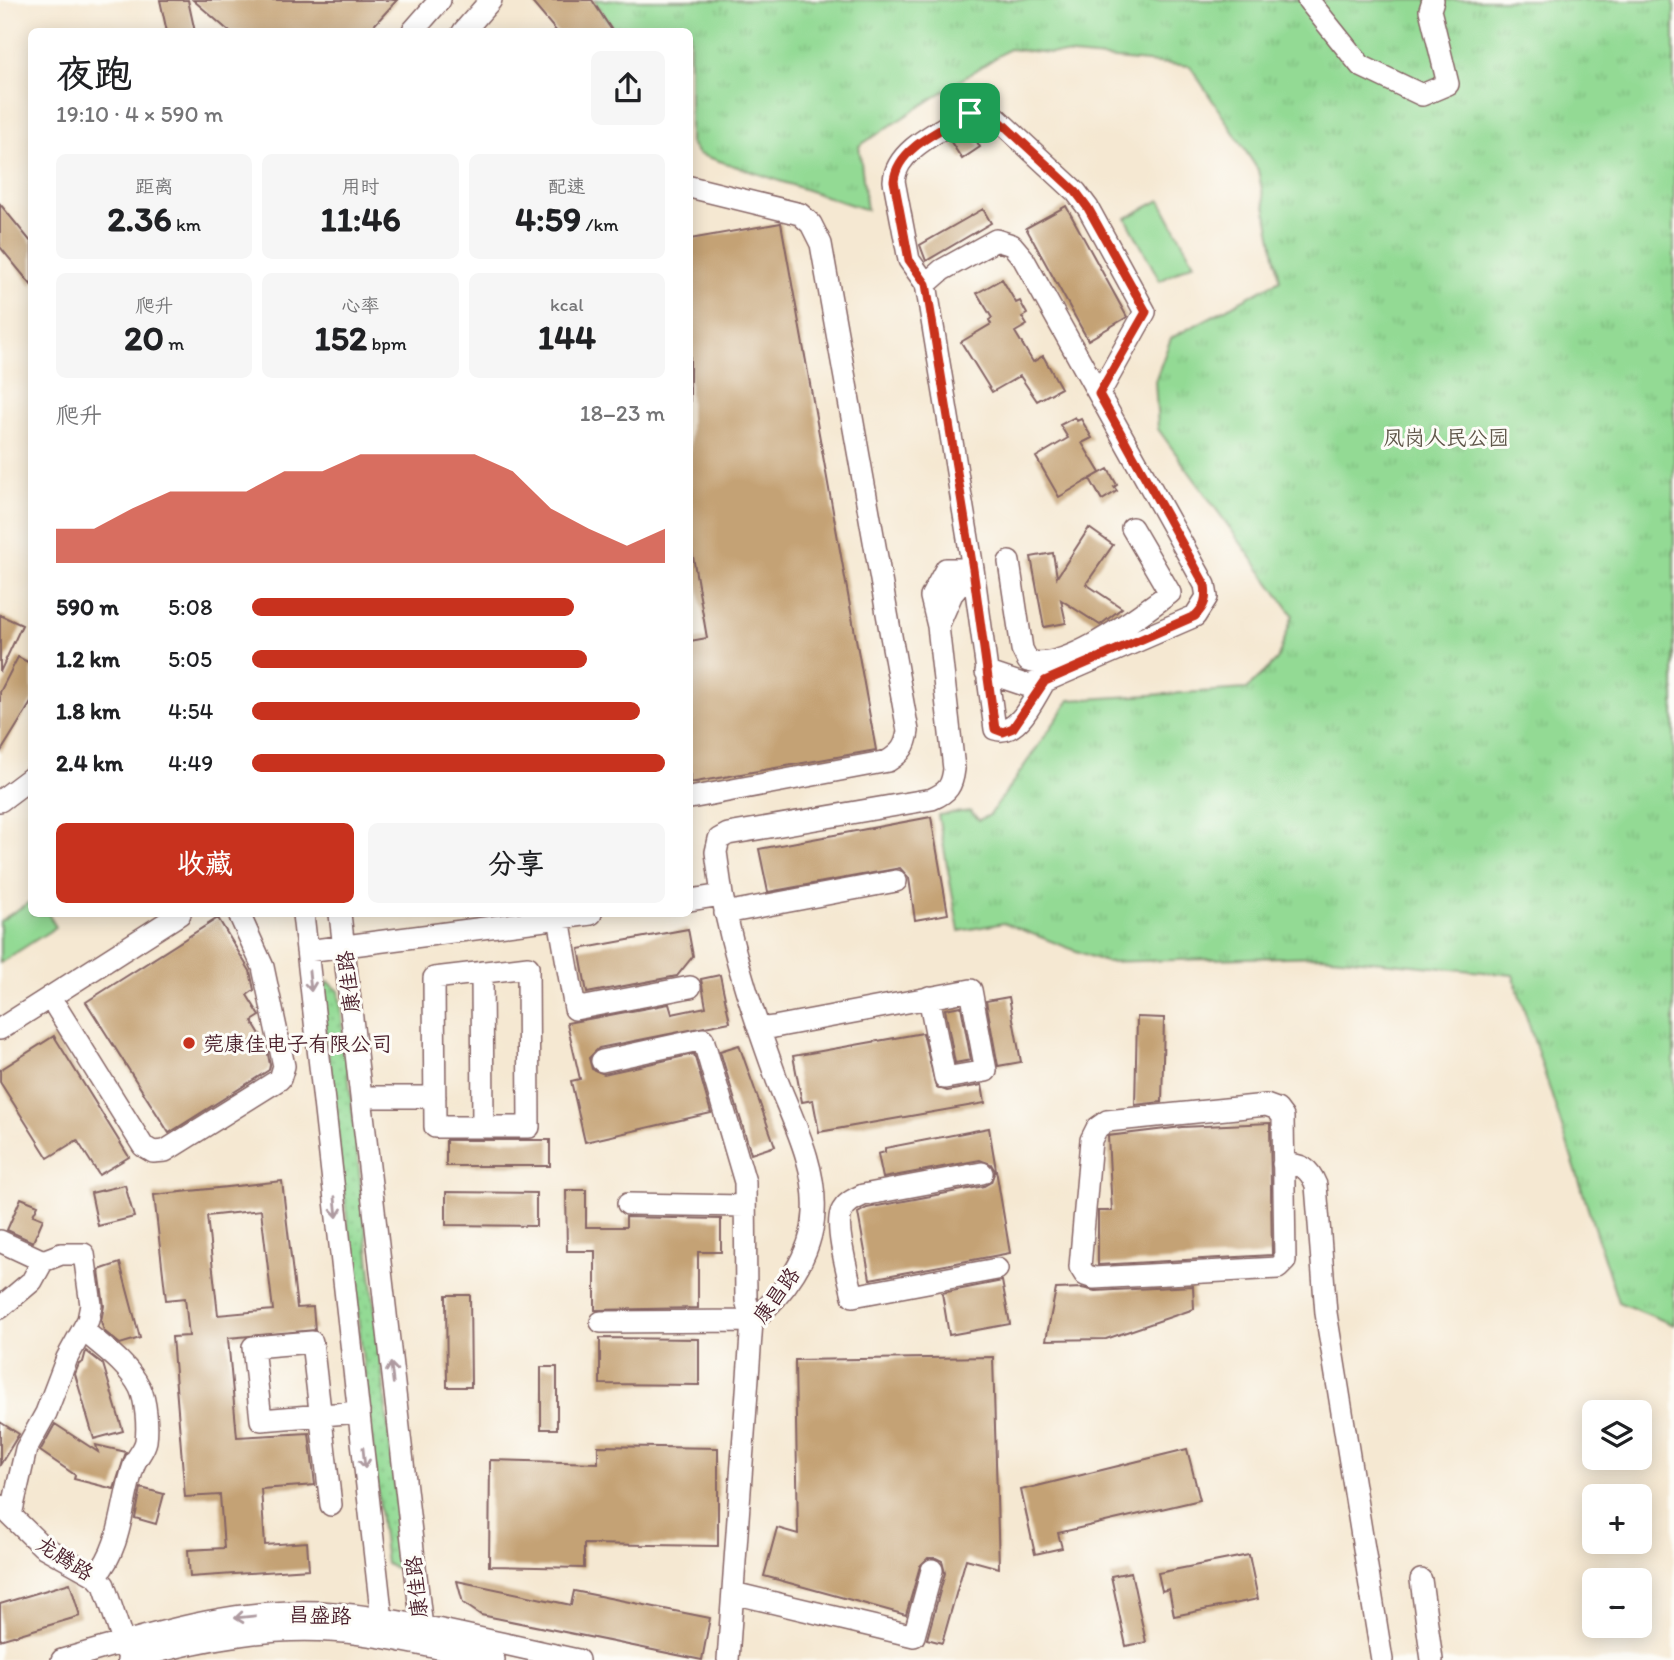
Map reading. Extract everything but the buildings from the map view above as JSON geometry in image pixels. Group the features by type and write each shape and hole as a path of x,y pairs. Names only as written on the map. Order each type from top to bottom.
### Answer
{"street":[{"path":"416,28 440,0"},
{"path":"466,28 491,0"},
{"path":"1308,0 1361,66 1422,95 1448,84 1430,10 1433,0"},
{"path":"1045,681 1013,728 1003,732 995,729 973,569 926,284 909,260 894,181 895,170 906,154 970,113 982,109 992,114 1076,192 1088,208 1146,312 1099,394"},
{"path":"693,188 800,214 811,224 821,244 908,731 906,744 899,754 888,761 693,797"},
{"path":"926,284 942,270 987,243 996,240 1012,245 1023,258 1205,585 1207,597 1203,608 1195,616 1045,681 1025,685 986,672"},
{"path":"1009,562 1022,649 1028,661 1041,665 1111,637 1170,593 1132,528"},
{"name":"康昌路","path":"728,1660 752,1321 779,1296 807,1247 814,1211 810,1174 737,963 716,852 719,839 728,834 932,799 946,793 953,782 954,769 938,626 932,597 946,569 973,569"},
{"path":"1148,608 1163,632"},
{"path":"0,801 28,780"},
{"path":"693,900 724,904 896,881"},
{"path":"0,1030 175,917"},
{"path":"51,997 143,1146 153,1152 165,1151 279,1079 284,1066 263,967 240,917"},
{"name":"康佳路","path":"303,917 382,1620 400,1641 434,1642 361,1097 340,917"},
{"path":"307,951 567,917"},
{"path":"559,918 575,1009 690,987"},
{"path":"528,967 529,1127 435,1127 433,978 482,972 528,967"},
{"path":"482,972 483,1127"},
{"path":"759,1029 929,998"},
{"path":"601,1322 752,1321 746,1300 744,1182 702,1039 602,1061"},
{"path":"361,1097 435,1097"},
{"path":"1266,1105 1277,1109 1283,1117 1283,1164 1285,1261 1278,1268 1094,1278 1086,1275 1080,1267 1091,1140 1097,1128 1107,1121 1266,1105"},
{"path":"1283,1164 1298,1164 1310,1171 1316,1185 1324,1302 1382,1660"},
{"path":"982,1173 863,1195 849,1202 841,1213 843,1241 853,1296 997,1269"},
{"path":"628,1204 745,1206"},
{"path":"0,1241 43,1261"},
{"path":"807,1247 843,1241"},
{"path":"0,1308 32,1281 43,1261 61,1254 83,1254 92,1305 83,1330 67,1358 46,1413 26,1449 5,1510"},
{"path":"83,1330 133,1376 141,1391 146,1428 145,1443 134,1462 114,1549 96,1576"},
{"path":"331,1505 320,1415 312,1342 253,1347 261,1420 320,1415 359,1412"},
{"name":"龙腾路","path":"5,1510 42,1546 96,1576 112,1603 127,1654"},
{"path":"733,1593 914,1636 932,1570"},
{"path":"1421,1580 1433,1660"},
{"name":"昌盛路","path":"127,1654 207,1622 286,1613 332,1613 382,1620 434,1642 494,1660"},
{"name":"昌盛路","path":"62,1660 127,1654 183,1653 223,1636 294,1630 353,1633 400,1641"},
{"name":"昌盛路","path":"434,1642 578,1660"}],"green space":[{"name":"凤岗人民公园","path":"594,0 1674,0 1674,1325 1618,1302 1513,975 1321,956 1105,962 1004,923 959,931 938,815 970,811 979,820 990,815 1070,700 1247,689 1277,660 1293,615 1158,429 1155,381 1171,338 1280,280 1258,170 1190,66 1009,49 859,146 867,210 698,154 693,146 693,28 613,28"},
{"path":"1160,200 1194,263 1160,281 1126,218"},
{"path":"28,903 28,917 50,917 56,927 0,963 0,921"},
{"path":"329,982 339,991 403,1558 402,1565 395,1568 386,1564 321,990"}],"place":[{"name":"莞康佳电子有限公司","path":"189,1043"}],"route":[{"path":"982,109 992,114 1076,192 1088,208 1146,312 1099,394 1205,585 1207,597 1203,608 1195,616 1045,681 1013,728 1003,732 995,729 973,569 926,284 909,260 894,181 899,161 906,154 970,113 982,109"}]}
